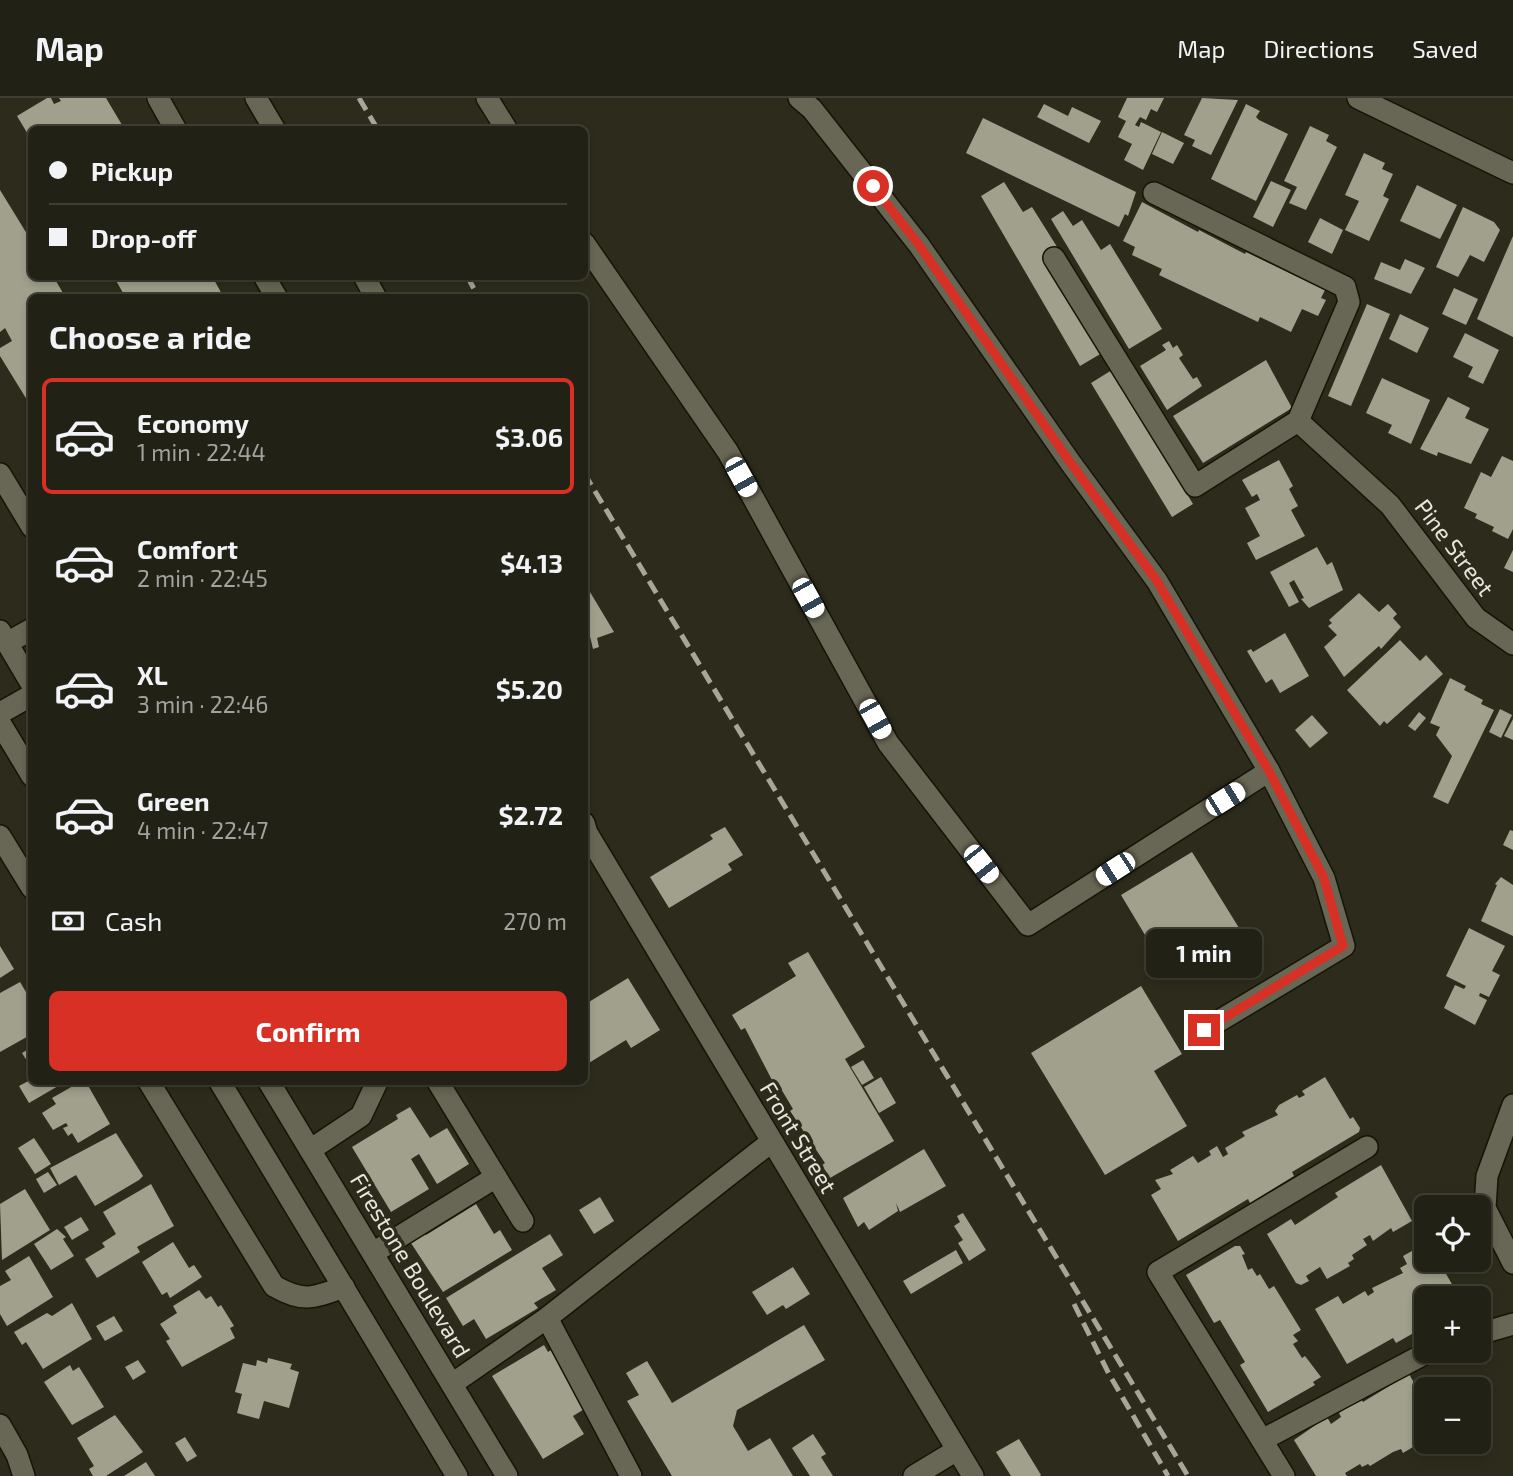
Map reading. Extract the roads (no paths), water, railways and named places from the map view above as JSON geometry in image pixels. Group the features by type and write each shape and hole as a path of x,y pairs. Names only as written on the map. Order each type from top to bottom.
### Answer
{"street":[{"path":"158,98 174,126"},
{"path":"256,98 273,126"},
{"path":"487,98 504,126"},
{"path":"799,98 812,108 919,245 1070,462 1157,581 1269,771 1324,878 1343,946 1204,1030"},
{"path":"1358,98 1513,173"},
{"path":"1054,258 1195,486 1298,421 1349,302 1345,287 1154,193"},
{"path":"588,249 728,452 888,743 1028,925 1269,771"},
{"name":"Pine Street","path":"1298,421 1390,505 1476,618 1513,644"},
{"path":"0,474 28,520"},
{"path":"28,630 4,637 28,678"},
{"path":"0,713 28,697"},
{"path":"0,723 28,769"},
{"name":"Front Street","path":"588,835 973,1476"},
{"path":"0,836 28,882"},
{"path":"151,1085 274,1286 293,1297 311,1298 344,1287"},
{"path":"222,1085 457,1476"},
{"name":"Firestone Boulevard","path":"272,1085 507,1476"},
{"path":"310,1150 361,1116 376,1085"},
{"path":"440,1085 523,1221"},
{"path":"1513,1105 1487,1176 1485,1208 1513,1263"},
{"path":"452,1384 547,1318 771,1142"},
{"path":"1284,1476 1158,1272 1367,1147"},
{"path":"373,1253 496,1177"},
{"path":"547,1318 631,1476"},
{"path":"1491,1330 1513,1324"},
{"path":"1262,1440 1414,1359"},
{"path":"0,1425 18,1455 24,1476"},
{"path":"914,1476 957,1450"}],"railway":[{"path":"359,98 376,126"},
{"path":"469,280 477,294"},
{"path":"588,480 1188,1476"},
{"path":"1074,1304 1109,1374 1168,1476"}]}
